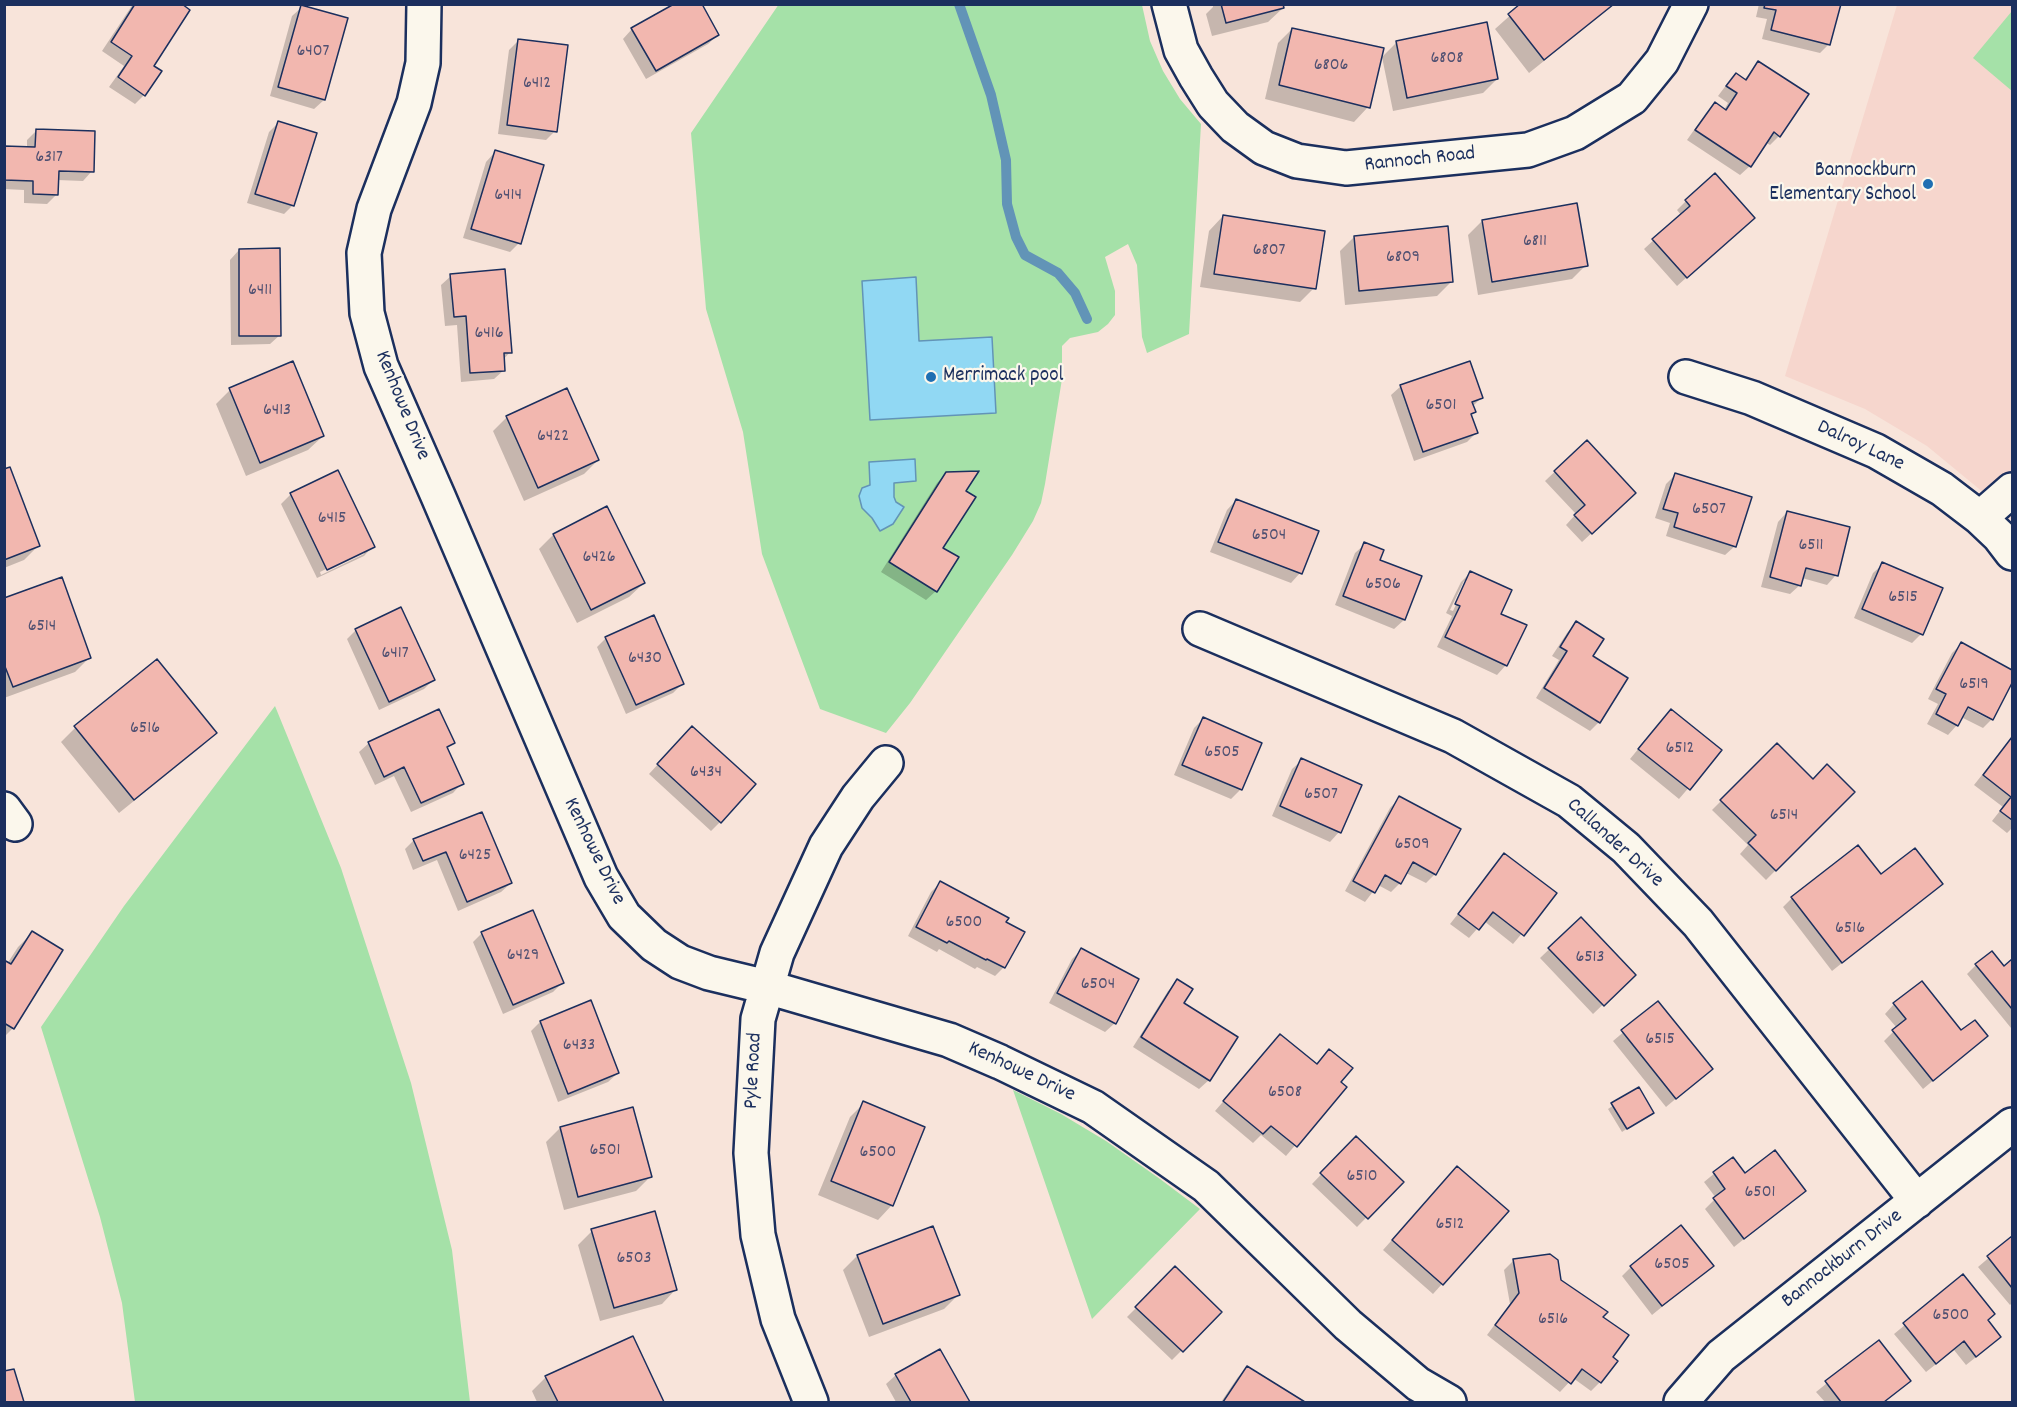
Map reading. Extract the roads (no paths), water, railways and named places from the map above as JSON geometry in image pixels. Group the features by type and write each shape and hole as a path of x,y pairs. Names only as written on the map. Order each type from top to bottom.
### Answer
{"street":[{"name":"Kenhowe Drive","path":"424,4 423,63 414,103 374,208 364,253 367,313 381,366 601,878 624,916 654,945 680,962 709,973 767,987 949,1040 1093,1107 1206,1186 1348,1325 1419,1384 1449,1402"},
{"name":"Rannoch Road","path":"1169,4 1181,50 1212,104 1235,127 1264,148 1297,161 1346,168 1528,150 1575,133 1632,98 1662,61 1691,4"},
{"name":"Dalroy Lane","path":"1686,378 1752,398 1876,451 1942,489 1980,518 2013,553"},
{"path":"1980,518 2013,490"},
{"name":"Callander Drive","path":"1200,629 1453,736 1569,801 1626,848 1698,923 1917,1201"},
{"name":"Pyle Road","path":"811,1402 778,1319 758,1235 751,1153 758,1020 777,953 826,846 858,797 886,763"},
{"name":"Bannockburn Drive","path":"1681,1402 1721,1356 2013,1125"}],"water":[{"name":"Merrimack pool","path":"916,277 919,341 992,337 996,413 870,420 862,281"},
{"path":"915,459 916,481 894,483 896,502 904,507 893,524 880,531 862,508 859,496 862,488 870,485 869,462"}],"waterway":[{"path":"959,4 991,95 1006,160 1007,204 1016,237 1025,255 1058,273 1075,293 1087,319"}],"place":[{"name":"Bannockburn Elementary School","path":"1928,184"},
{"name":"Merrimack pool","path":"931,377"}]}
